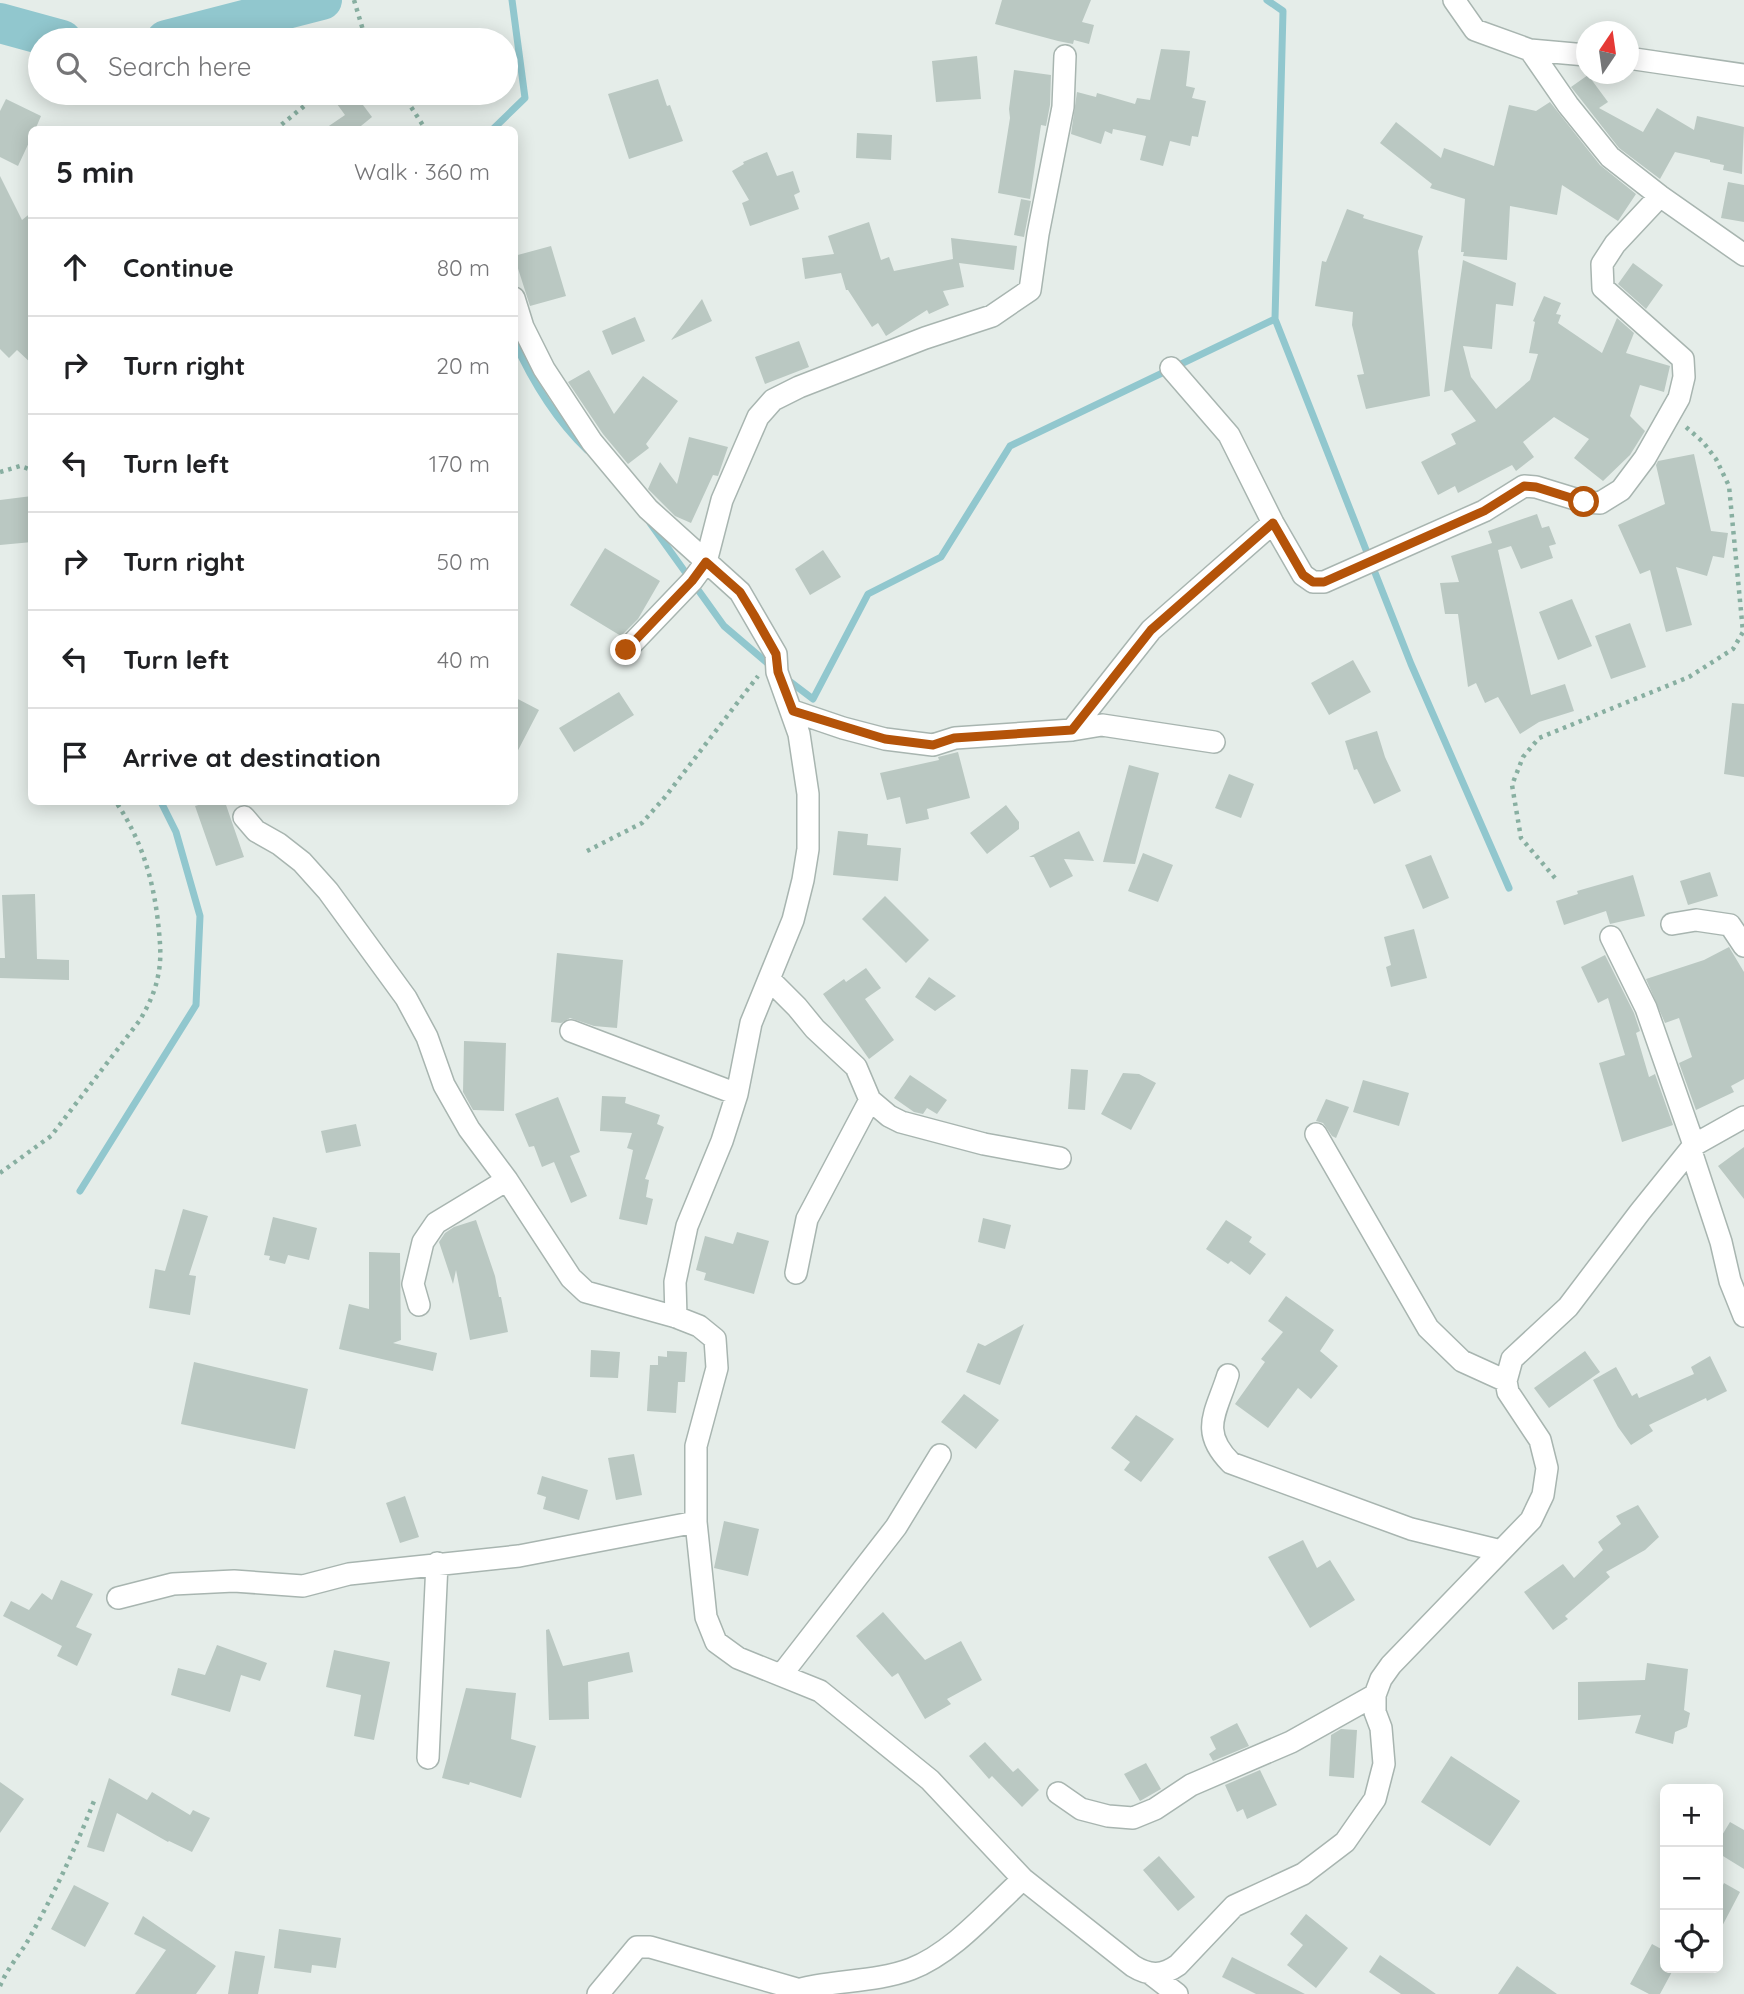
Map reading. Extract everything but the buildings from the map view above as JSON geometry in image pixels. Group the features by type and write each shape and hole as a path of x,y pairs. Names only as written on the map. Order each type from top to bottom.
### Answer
{"street":[{"path":"1454,0 1475,30 1530,50 1576,54"},
{"path":"1530,50 1568,105 1611,157 1744,256"},
{"path":"626,650 692,581 706,562 722,500 758,417 773,400 799,387 925,338 992,316 1032,288 1038,234 1063,107 1065,56"},
{"path":"1639,60 1744,75"},
{"path":"1171,368 1229,435 1273,523 1303,575 1313,582 1324,582 1484,511 1524,486 1536,487 1584,502 1600,503 1621,490 1645,457 1679,398 1684,377 1683,359 1603,288 1602,264 1615,244 1660,196"},
{"path":"518,311 544,369 592,442 648,509 740,592 776,654 778,672 799,734 808,794 808,849 803,880 793,920 751,1023 737,1094 715,1161 687,1226 680,1250 675,1282 676,1317"},
{"path":"1072,730 1151,630 1273,523"},
{"path":"793,711 885,739 933,745 954,738 1072,730 1102,725 1214,742"},
{"path":"244,817 256,831 302,862 328,891 406,998 427,1037 444,1085 469,1129 508,1181 571,1278 586,1292 676,1317 699,1326 715,1339 717,1368 696,1446 696,1522 706,1617 713,1637 721,1647 738,1658 820,1691 930,1780 1023,1879 1133,1966 1151,1974 1177,1994"},
{"path":"1672,925 1696,920 1730,925 1744,946"},
{"path":"1611,937 1646,1008 1693,1148 1730,1280 1744,1316"},
{"path":"770,980 815,1030 856,1067 870,1100 889,1116 901,1122 984,1144 1060,1158"},
{"path":"571,1031 737,1094"},
{"path":"796,1273 807,1219 870,1100"},
{"path":"1151,1974 1170,1971 1178,1965 1234,1906 1303,1874 1345,1842 1376,1799 1384,1764 1381,1728 1375,1712 1375,1695 1381,1679 1391,1665 1531,1520 1543,1495 1547,1468 1540,1440 1508,1392 1506,1381 1512,1359 1568,1307 1640,1212 1693,1148 1744,1117"},
{"path":"1316,1134 1428,1328 1462,1361 1506,1381"},
{"path":"419,1305 413,1284 423,1242 436,1223 508,1181"},
{"path":"1228,1375 1211,1429 1216,1448 1231,1463 1411,1529 1502,1551"},
{"path":"782,1674 896,1527 940,1455"},
{"path":"118,1598 173,1584 234,1581 303,1586 349,1574 519,1556 696,1522"},
{"path":"428,1758 438,1563"},
{"path":"1058,1793 1081,1808 1108,1816 1133,1818 1156,1809 1191,1785 1291,1742 1375,1695"},
{"path":"598,1994 637,1947 650,1947 791,1992 856,1982 911,1969 943,1952 1023,1879"}],"path":[{"path":"354,0 362,28"},
{"path":"280,126 305,105"},
{"path":"410,105 423,126"},
{"path":"1555,878 1521,838 1512,785 1523,757 1538,738 1689,677 1733,649 1743,632 1729,486 1716,459 1703,442 1670,413"},
{"path":"0,472 11,467 28,469"},
{"path":"587,851 642,823 776,654"},
{"path":"0,1173 51,1136 140,1020 158,978 161,954 154,891 146,860 118,805"},
{"path":"0,1986 9,1965 30,1938 79,1840 94,1801"}],"waterway":[{"path":"213,28 322,0"},
{"path":"512,0 516,28"},
{"path":"1267,0 1283,11 1275,319 1411,664 1509,888"},
{"path":"0,23 28,31"},
{"path":"518,45 525,98 518,105"},
{"path":"496,126 518,105"},
{"path":"784,677 813,699 868,594 941,557 1010,446 1275,319"},
{"path":"518,349 546,399 565,426 587,450"},
{"path":"650,523 724,626 772,667"},
{"path":"80,1191 196,1005 200,916 176,832 162,805"}],"route":[{"path":"626,650 692,581 706,562 740,592 754,615 776,654 778,672 793,711 885,739 933,745 954,738 1072,730 1151,630 1273,523 1303,575 1313,582 1324,582 1484,511 1524,486 1536,487 1584,502"}]}
